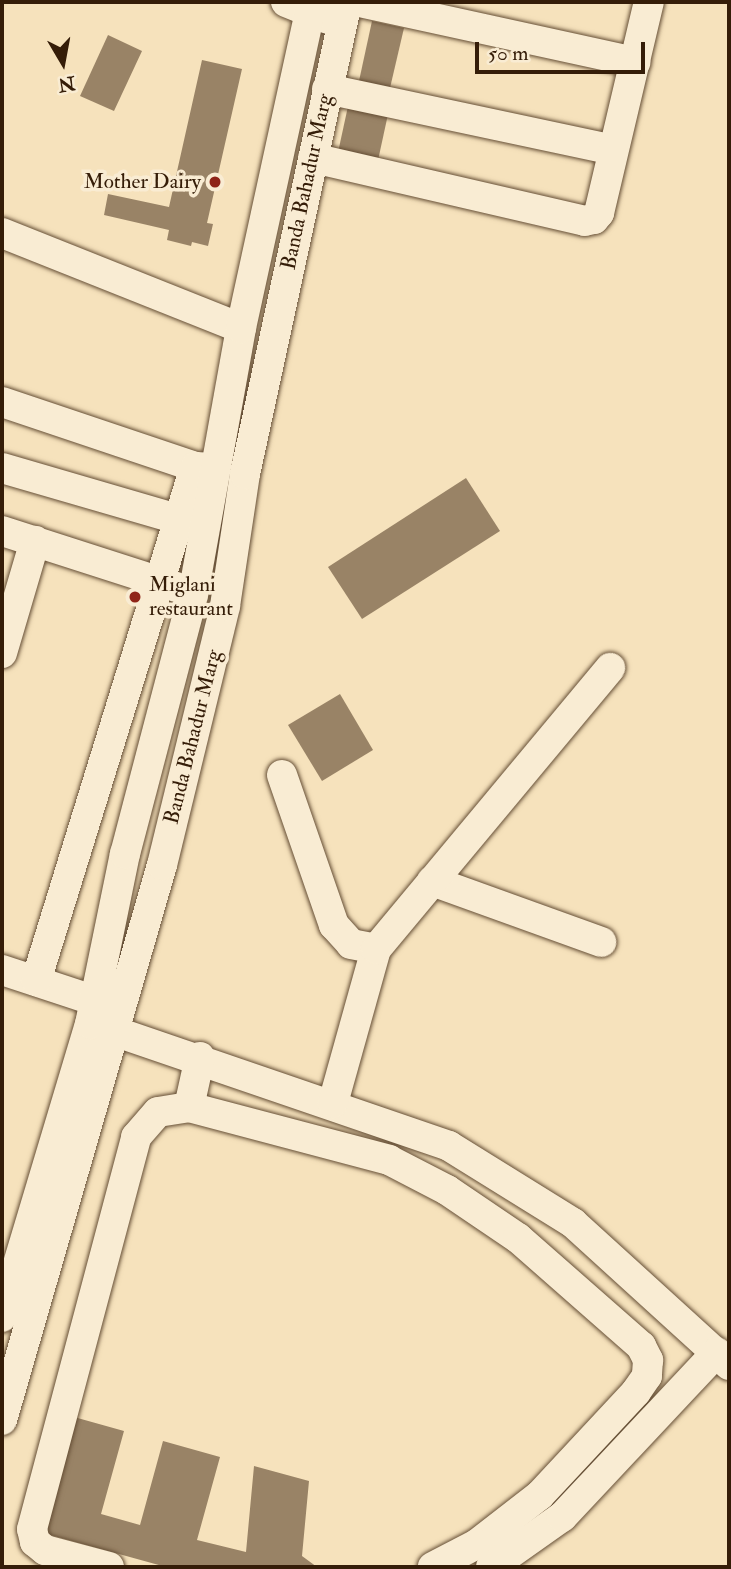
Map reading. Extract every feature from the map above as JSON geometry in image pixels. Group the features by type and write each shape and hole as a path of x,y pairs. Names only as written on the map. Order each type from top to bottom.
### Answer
{"street":[{"path":"360,2 636,62"},
{"path":"313,158 585,221 600,213 649,2"},
{"path":"302,14 341,25"},
{"name":"Banda Bahadur Marg","path":"2,1317 106,1016 125,855 193,595 205,467 240,328 302,14"},
{"name":"Banda Bahadur Marg","path":"2,1420 106,1016 225,607 245,474 341,25"},
{"path":"327,89 613,150"},
{"path":"2,233 240,328"},
{"path":"2,402 205,467 245,474"},
{"path":"36,981 157,579 178,519 205,467"},
{"path":"2,468 178,519"},
{"path":"2,531 157,579 225,607"},
{"path":"2,653 9,606 35,541"},
{"path":"333,1103 376,949 610,668"},
{"path":"282,775 334,925 351,944 376,949"},
{"path":"432,881 601,942"},
{"path":"2,970 36,981 200,1058 449,1146 573,1223 723,1358 562,1517 491,1567"},
{"path":"189,1107 200,1058"},
{"path":"109,1567 45,1550 35,1542 32,1529 136,1137 158,1112 189,1107 389,1160 447,1190 518,1238 641,1346 648,1360 647,1376 540,1495 477,1544 433,1567"}],"building":[{"path":"372,21 404,28 390,88 359,81"},
{"path":"108,35 142,51 114,111 80,96"},
{"path":"202,60 242,69 207,223 213,224 208,246 192,242 191,246 167,240 169,230 104,215 108,194 169,207"},
{"path":"350,97 390,105 377,165 337,157"},
{"path":"466,478 500,531 362,619 328,567"},
{"path":"340,694 373,750 322,781 288,725"},
{"path":"74,1417 124,1431 101,1514 140,1525 163,1441 220,1457 197,1540 246,1552 254,1466 309,1481 302,1556 317,1567 166,1567 43,1533"}],"place":[{"name":"Mother Dairy","path":"215,182"},
{"name":"Miglani restaurant","path":"135,597"}]}
